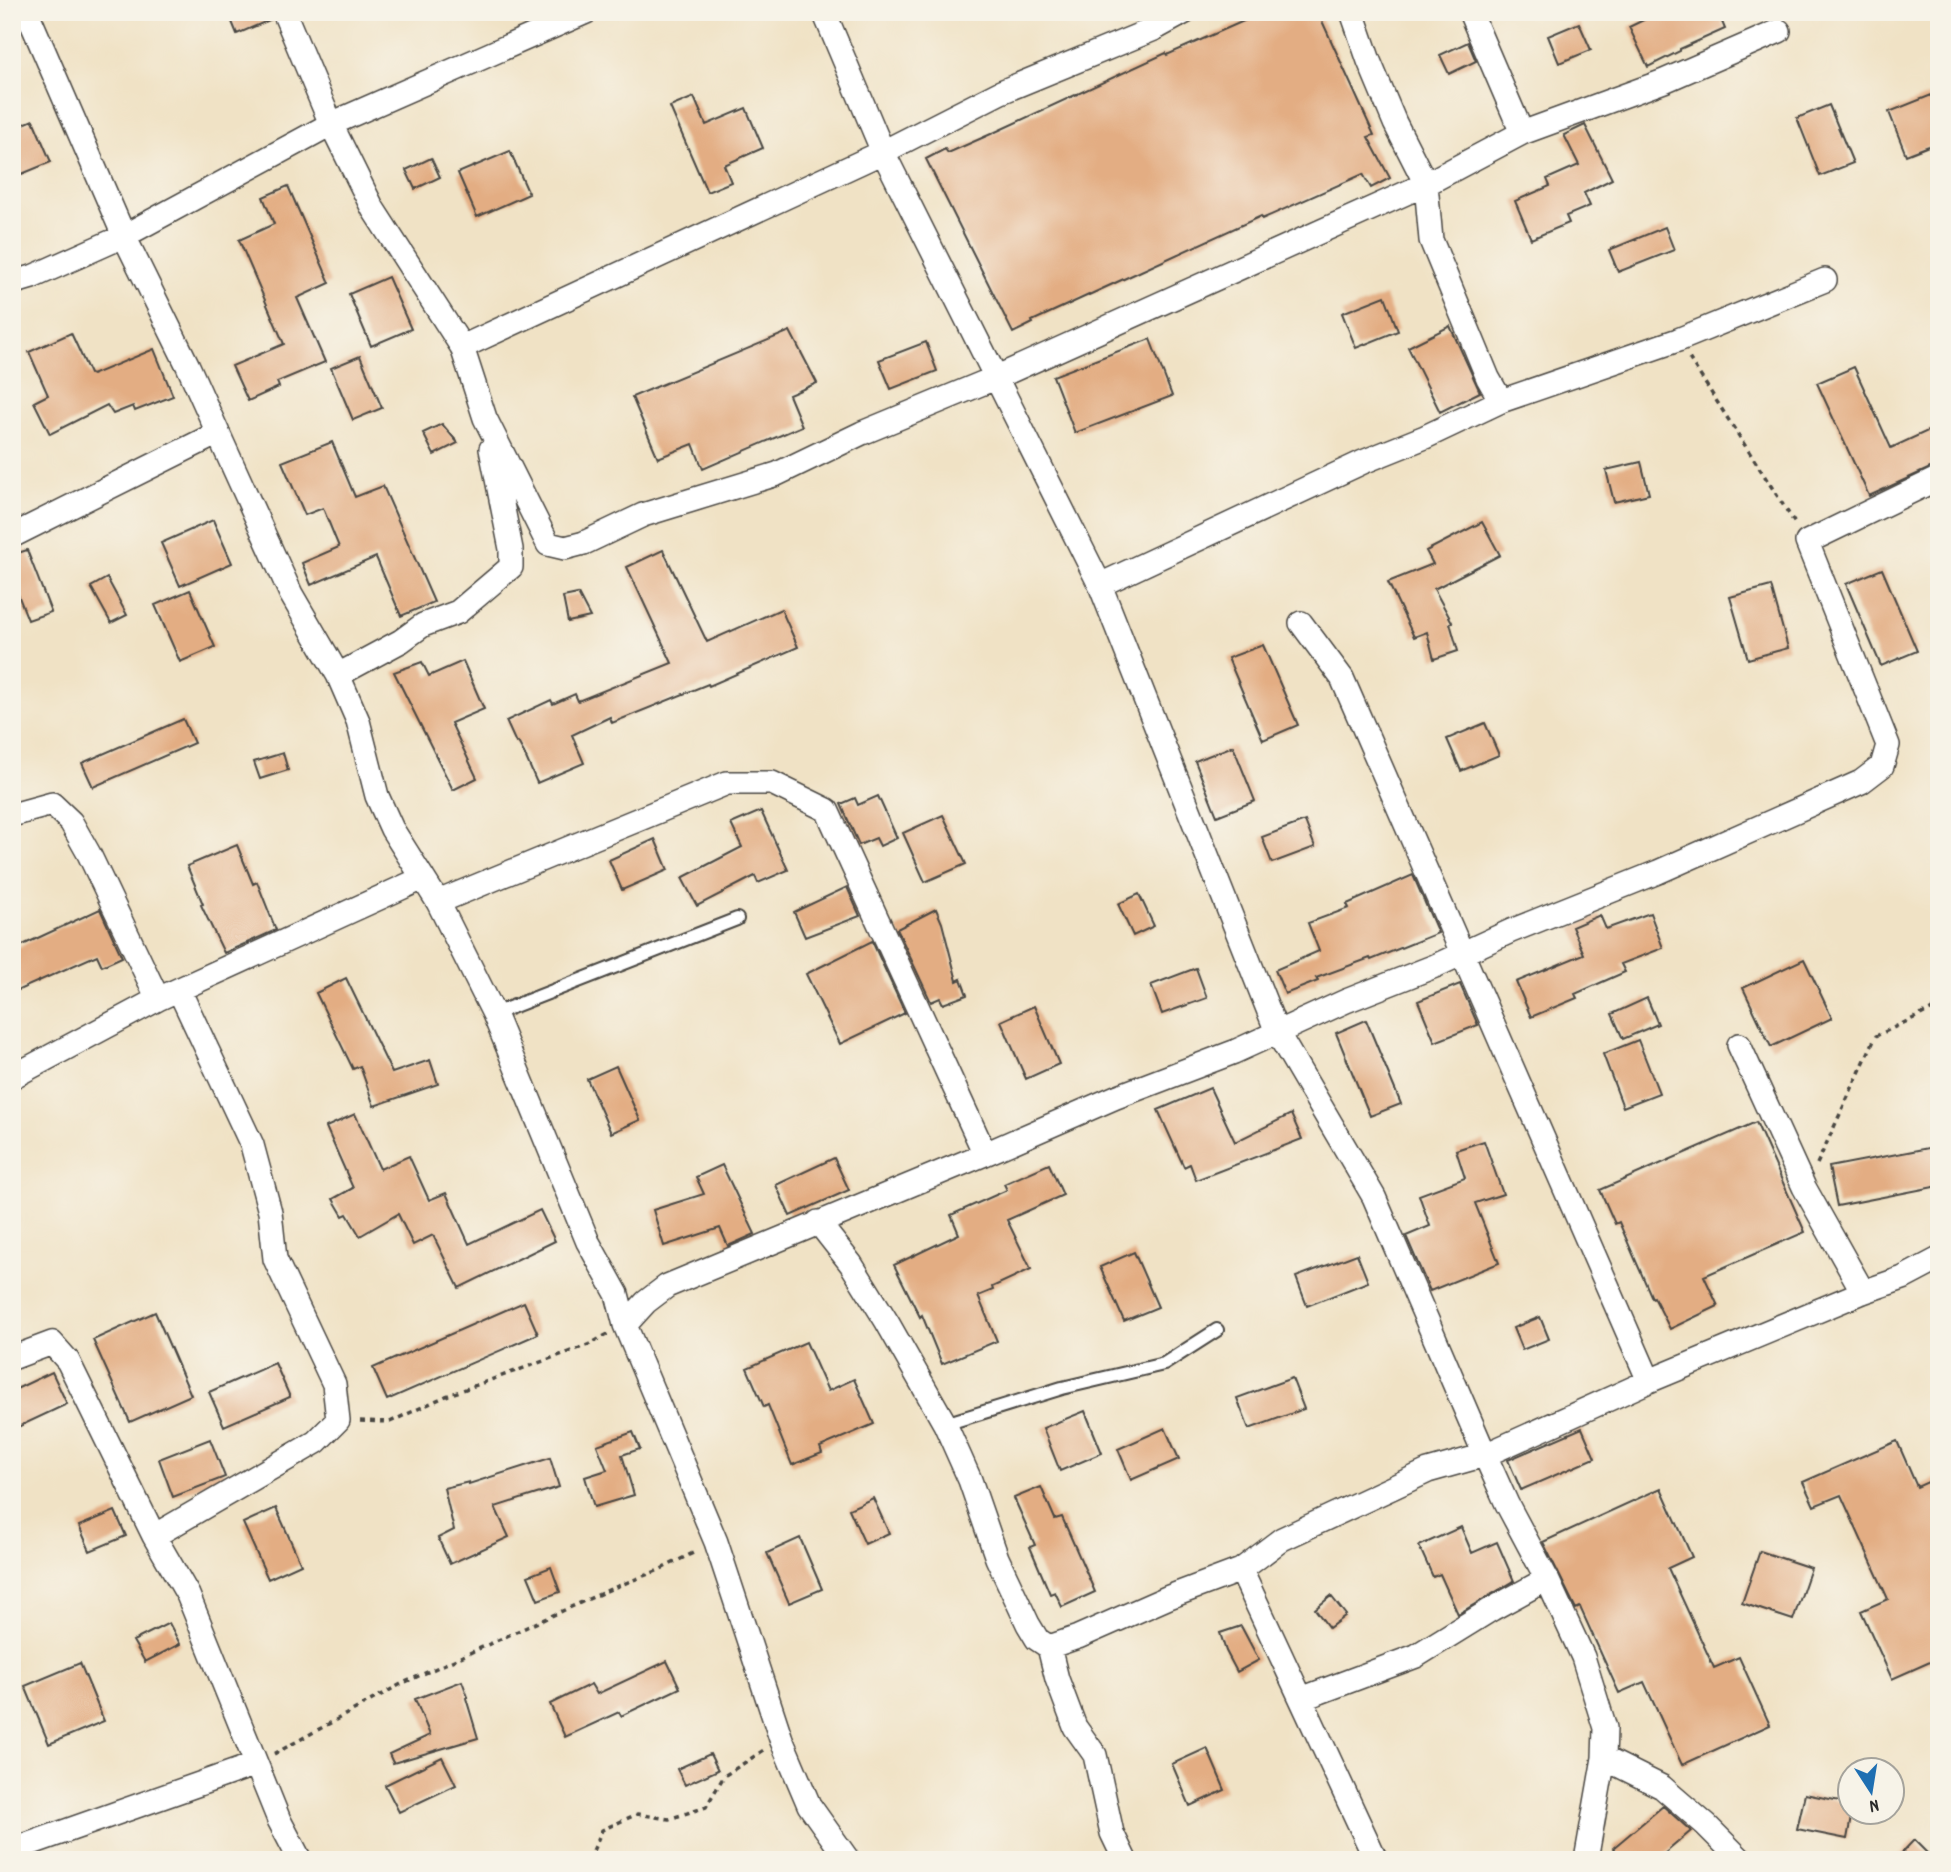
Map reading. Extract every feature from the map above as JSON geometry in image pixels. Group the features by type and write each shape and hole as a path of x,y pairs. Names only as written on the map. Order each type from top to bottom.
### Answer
{"street":[{"path":"27,12 124,236 188,366 291,594 338,675 358,721 377,796 392,829 438,902 494,1014 588,1242 617,1294 625,1325 716,1542 781,1739 809,1805 848,1860"},
{"path":"284,12 331,124 373,209 462,347 485,418 511,549 511,567 458,611 423,625 401,641 338,675"},
{"path":"824,12 883,152 1100,585 1277,1032 1374,1197 1507,1504 1583,1657 1605,1728 1604,1758 1586,1860"},
{"path":"462,347 634,270 883,152 1001,92 1154,29 1185,12"},
{"path":"1352,12 1395,123 1426,184 1431,240 1488,378 1501,401"},
{"path":"1470,12 1522,133"},
{"path":"12,283 32,277 124,236 331,124 578,14"},
{"path":"485,418 548,544 565,548 643,515 777,474 862,433 995,378 1426,184 1522,133 1664,81 1779,31"},
{"path":"1100,585 1350,467 1501,401 1678,340 1825,280"},
{"path":"12,536 218,433"},
{"path":"625,1325 646,1302 667,1286 985,1154 1105,1101 1234,1052 1511,931 1658,872 1861,782 1882,766 1888,746 1807,542 1939,478"},
{"path":"1301,623 1342,678 1649,1381"},
{"path":"438,902 727,783 772,783 827,810 985,1154"},
{"path":"12,814 52,804 71,822 158,999"},
{"path":"12,1077 158,999 423,878"},
{"path":"154,1536 316,1442 338,1420 334,1384 275,1259 270,1212 252,1146 179,990"},
{"path":"1739,1045 1804,1187 1863,1292"},
{"path":"818,1222 858,1276 887,1322 944,1424 970,1480 1002,1569 1037,1639 1049,1647 1057,1679 1075,1727 1096,1755 1112,1833 1125,1860"},
{"path":"1049,1647 1241,1570 1282,1539 1428,1471 1485,1455 1649,1381 1903,1278 1939,1259"},
{"path":"12,1358 52,1343 68,1361 154,1536 188,1595 279,1820 300,1860"},
{"path":"1241,1570 1376,1860"},
{"path":"1301,1699 1416,1656 1492,1609 1547,1580"},
{"path":"1604,1758 1662,1787 1741,1860"},
{"path":"14,1843 256,1764"}],"lane":[{"path":"494,1014 737,919"},
{"path":"944,1424 1062,1388 1164,1364 1217,1330"}],"path":[{"path":"1678,340 1807,542"},
{"path":"1804,1187 1876,1036 1939,1006"},
{"path":"338,1420 390,1422 446,1396 588,1345 625,1325"},
{"path":"256,1764 401,1684 613,1588 659,1570 716,1542"},
{"path":"589,1860 602,1830 637,1814 669,1819 706,1807 724,1776 781,1739"}],"building":[{"path":"228,12 270,12 272,19 237,34"},
{"path":"1264,12 1318,12 1374,135 1368,137 1390,178 1371,188 1363,174 1262,219 1261,216 1032,321 1033,323 1013,333 926,159 945,149 948,153 1166,53 1167,55"},
{"path":"1660,12 1718,12 1725,29 1648,67 1629,27"},
{"path":"1579,23 1591,50 1559,63 1548,36"},
{"path":"1468,42 1476,61 1449,74 1440,55"},
{"path":"1939,92 1939,142 1906,155 1889,112"},
{"path":"694,97 706,125 746,108 763,148 724,165 731,182 707,192 670,107"},
{"path":"1829,105 1853,163 1820,176 1797,118"},
{"path":"33,120 51,162 12,178 12,129"},
{"path":"1585,125 1612,179 1584,193 1590,206 1566,216 1569,223 1531,239 1515,201 1550,186 1547,179 1579,165 1564,135"},
{"path":"510,151 529,194 477,217 458,173"},
{"path":"431,158 440,177 415,189 406,170"},
{"path":"288,186 330,283 297,298 325,362 277,382 279,387 248,401 232,366 284,344 239,240 274,224 263,197"},
{"path":"1665,227 1674,250 1618,272 1609,250"},
{"path":"388,277 411,329 371,346 349,294"},
{"path":"1385,296 1398,331 1356,348 1342,313"},
{"path":"1450,326 1480,392 1440,412 1408,347"},
{"path":"790,331 817,383 789,395 802,426 703,469 693,444 658,458 632,397"},
{"path":"71,333 92,375 154,349 173,396 135,411 133,406 113,414 107,405 50,434 34,402 48,395 29,352"},
{"path":"1150,339 1172,396 1075,433 1053,376"},
{"path":"926,342 937,371 891,389 879,360"},
{"path":"360,356 382,408 353,420 331,368"},
{"path":"1854,367 1891,448 1934,428 1939,438 1939,464 1869,496 1817,383"},
{"path":"442,424 458,443 434,455 423,433"},
{"path":"332,442 355,497 383,486 434,602 401,616 376,557 311,585 302,563 339,547 323,508 305,515 282,462"},
{"path":"1641,462 1649,494 1614,502 1606,470"},
{"path":"213,520 232,563 180,586 161,543"},
{"path":"1482,522 1500,555 1434,589 1452,622 1450,623 1458,651 1434,659 1427,632 1414,637 1388,582 1433,564 1426,551"},
{"path":"27,550 51,612 28,620 12,579 12,555"},
{"path":"663,550 707,642 781,609 798,647 709,686 708,684 612,723 610,717 572,735 584,763 537,783 506,721 551,700 553,704 575,694 578,701 672,663 627,567"},
{"path":"1882,569 1917,651 1881,666 1846,584"},
{"path":"107,578 127,615 111,623 91,587"},
{"path":"1771,586 1788,648 1748,659 1730,597"},
{"path":"190,590 215,647 180,662 155,605"},
{"path":"578,594 590,617 568,622 563,597"},
{"path":"1263,645 1298,725 1263,740 1228,658"},
{"path":"463,661 484,709 451,723 477,778 453,790 394,672 422,662 429,676"},
{"path":"183,719 194,743 93,787 82,763"},
{"path":"1485,723 1499,755 1461,771 1447,739"},
{"path":"1233,746 1255,801 1217,816 1195,761"},
{"path":"283,753 288,770 260,779 254,762"},
{"path":"878,796 897,838 880,846 876,838 859,845 841,804 855,798 858,805"},
{"path":"761,811 788,870 758,883 755,876 697,906 682,878 742,847 731,824"},
{"path":"943,815 966,864 925,882 903,833"},
{"path":"1305,821 1315,847 1272,863 1262,837"},
{"path":"655,839 668,870 622,890 609,860"},
{"path":"237,845 253,884 257,882 276,930 224,953 201,905 203,904 187,866"},
{"path":"1413,875 1438,933 1371,960 1370,958 1316,978 1318,981 1285,994 1275,970 1319,951 1308,923 1349,908 1347,904"},
{"path":"847,887 860,916 805,937 794,912"},
{"path":"1139,894 1154,926 1133,936 1118,904"},
{"path":"100,909 122,957 102,966 97,955 12,993 12,950"},
{"path":"936,909 957,981 961,979 967,995 943,1004 940,998 931,1002 897,929"},
{"path":"1650,913 1663,948 1621,964 1625,972 1575,994 1577,998 1531,1017 1516,982 1584,954 1572,927 1600,915 1606,929"},
{"path":"872,941 905,1013 840,1044 806,974"},
{"path":"1804,959 1832,1018 1771,1047 1743,988"},
{"path":"1196,968 1207,998 1162,1014 1151,985"},
{"path":"346,978 392,1073 430,1060 438,1084 374,1106 360,1066 353,1069 316,993"},
{"path":"1460,984 1478,1025 1435,1042 1418,1001"},
{"path":"1647,998 1658,1024 1623,1039 1612,1014"},
{"path":"1034,1006 1059,1064 1026,1079 1001,1021"},
{"path":"1366,1020 1401,1104 1370,1116 1336,1033"},
{"path":"1638,1040 1659,1093 1623,1107 1603,1054"},
{"path":"616,1066 640,1120 611,1133 587,1079"},
{"path":"1210,1088 1235,1142 1291,1114 1302,1139 1196,1180 1190,1164 1184,1167 1158,1110"},
{"path":"355,1114 380,1169 409,1156 429,1200 446,1193 469,1244 540,1210 555,1241 459,1288 433,1235 413,1245 398,1214 360,1236 347,1214 343,1216 333,1199 353,1188 326,1127"},
{"path":"1756,1122 1805,1232 1704,1276 1718,1306 1670,1329 1654,1297 1652,1298 1619,1222 1615,1224 1600,1190"},
{"path":"1484,1141 1503,1194 1475,1203 1499,1263 1430,1291 1406,1236 1430,1226 1419,1195 1465,1178 1456,1150"},
{"path":"1939,1146 1939,1186 1837,1206 1829,1167"},
{"path":"834,1158 849,1190 790,1216 776,1185"},
{"path":"1049,1164 1063,1195 1007,1220 1031,1269 978,1296 997,1341 942,1364 922,1315 920,1317 894,1265 959,1234 951,1215 1007,1190 1004,1184"},
{"path":"722,1165 755,1234 728,1246 720,1228 664,1246 653,1210 704,1194 696,1177"},
{"path":"1134,1252 1158,1307 1124,1321 1100,1267"},
{"path":"1357,1254 1368,1282 1307,1306 1296,1277"},
{"path":"524,1302 538,1334 387,1400 373,1368"},
{"path":"155,1312 191,1395 130,1422 93,1340"},
{"path":"1540,1317 1549,1339 1522,1350 1513,1328"},
{"path":"806,1342 828,1391 854,1379 874,1424 820,1447 822,1453 792,1465 768,1405 764,1407 747,1368"},
{"path":"275,1363 290,1397 224,1426 209,1392"},
{"path":"52,1372 67,1404 18,1427 12,1415 12,1391"},
{"path":"1292,1378 1304,1409 1249,1429 1237,1398"},
{"path":"1085,1411 1102,1453 1060,1471 1043,1428"},
{"path":"1165,1428 1179,1459 1131,1480 1118,1449"},
{"path":"1582,1428 1595,1458 1521,1490 1508,1460"},
{"path":"633,1432 640,1449 622,1455 634,1495 594,1507 585,1477 607,1470 597,1445"},
{"path":"210,1439 225,1477 173,1497 159,1459"},
{"path":"1897,1441 1917,1487 1939,1477 1939,1658 1892,1679 1861,1611 1888,1599 1841,1495 1814,1506 1803,1482"},
{"path":"550,1458 559,1487 495,1507 509,1537 450,1564 438,1538 454,1530 444,1488 469,1484"},
{"path":"1041,1487 1055,1519 1062,1517 1095,1592 1062,1607 1055,1592 1050,1594 1030,1547 1035,1545 1014,1498"},
{"path":"1661,1488 1692,1557 1668,1568 1714,1668 1739,1657 1770,1725 1682,1765 1644,1682 1619,1693 1580,1607 1576,1609 1543,1542"},
{"path":"873,1498 889,1533 865,1544 849,1509"},
{"path":"276,1508 301,1564 268,1579 243,1523"},
{"path":"115,1511 126,1536 90,1551 79,1526"},
{"path":"1461,1527 1472,1553 1497,1542 1514,1581 1458,1614 1440,1574 1433,1577 1419,1546"},
{"path":"800,1538 822,1589 789,1603 767,1553"},
{"path":"1760,1551 1811,1568 1793,1620 1742,1603"},
{"path":"551,1567 560,1592 538,1600 528,1576"},
{"path":"1331,1596 1346,1615 1329,1628 1315,1609"},
{"path":"169,1623 180,1644 145,1662 133,1641"},
{"path":"1241,1626 1259,1660 1237,1672 1220,1633"},
{"path":"667,1661 680,1688 621,1716 619,1712 565,1737 550,1704 591,1684 597,1694"},
{"path":"80,1663 104,1721 49,1744 25,1686"},
{"path":"462,1681 478,1738 393,1763 389,1754 430,1735 415,1699"},
{"path":"1207,1748 1225,1790 1190,1806 1172,1764"},
{"path":"710,1754 718,1770 685,1785 677,1769"},
{"path":"442,1757 456,1785 399,1812 385,1785"},
{"path":"1805,1794 1836,1800 1836,1826 1849,1826 1847,1839 1797,1829"},
{"path":"1663,1806 1691,1831 1657,1860 1623,1860 1613,1848"},
{"path":"1914,1840 1934,1860 1895,1860"}]}
